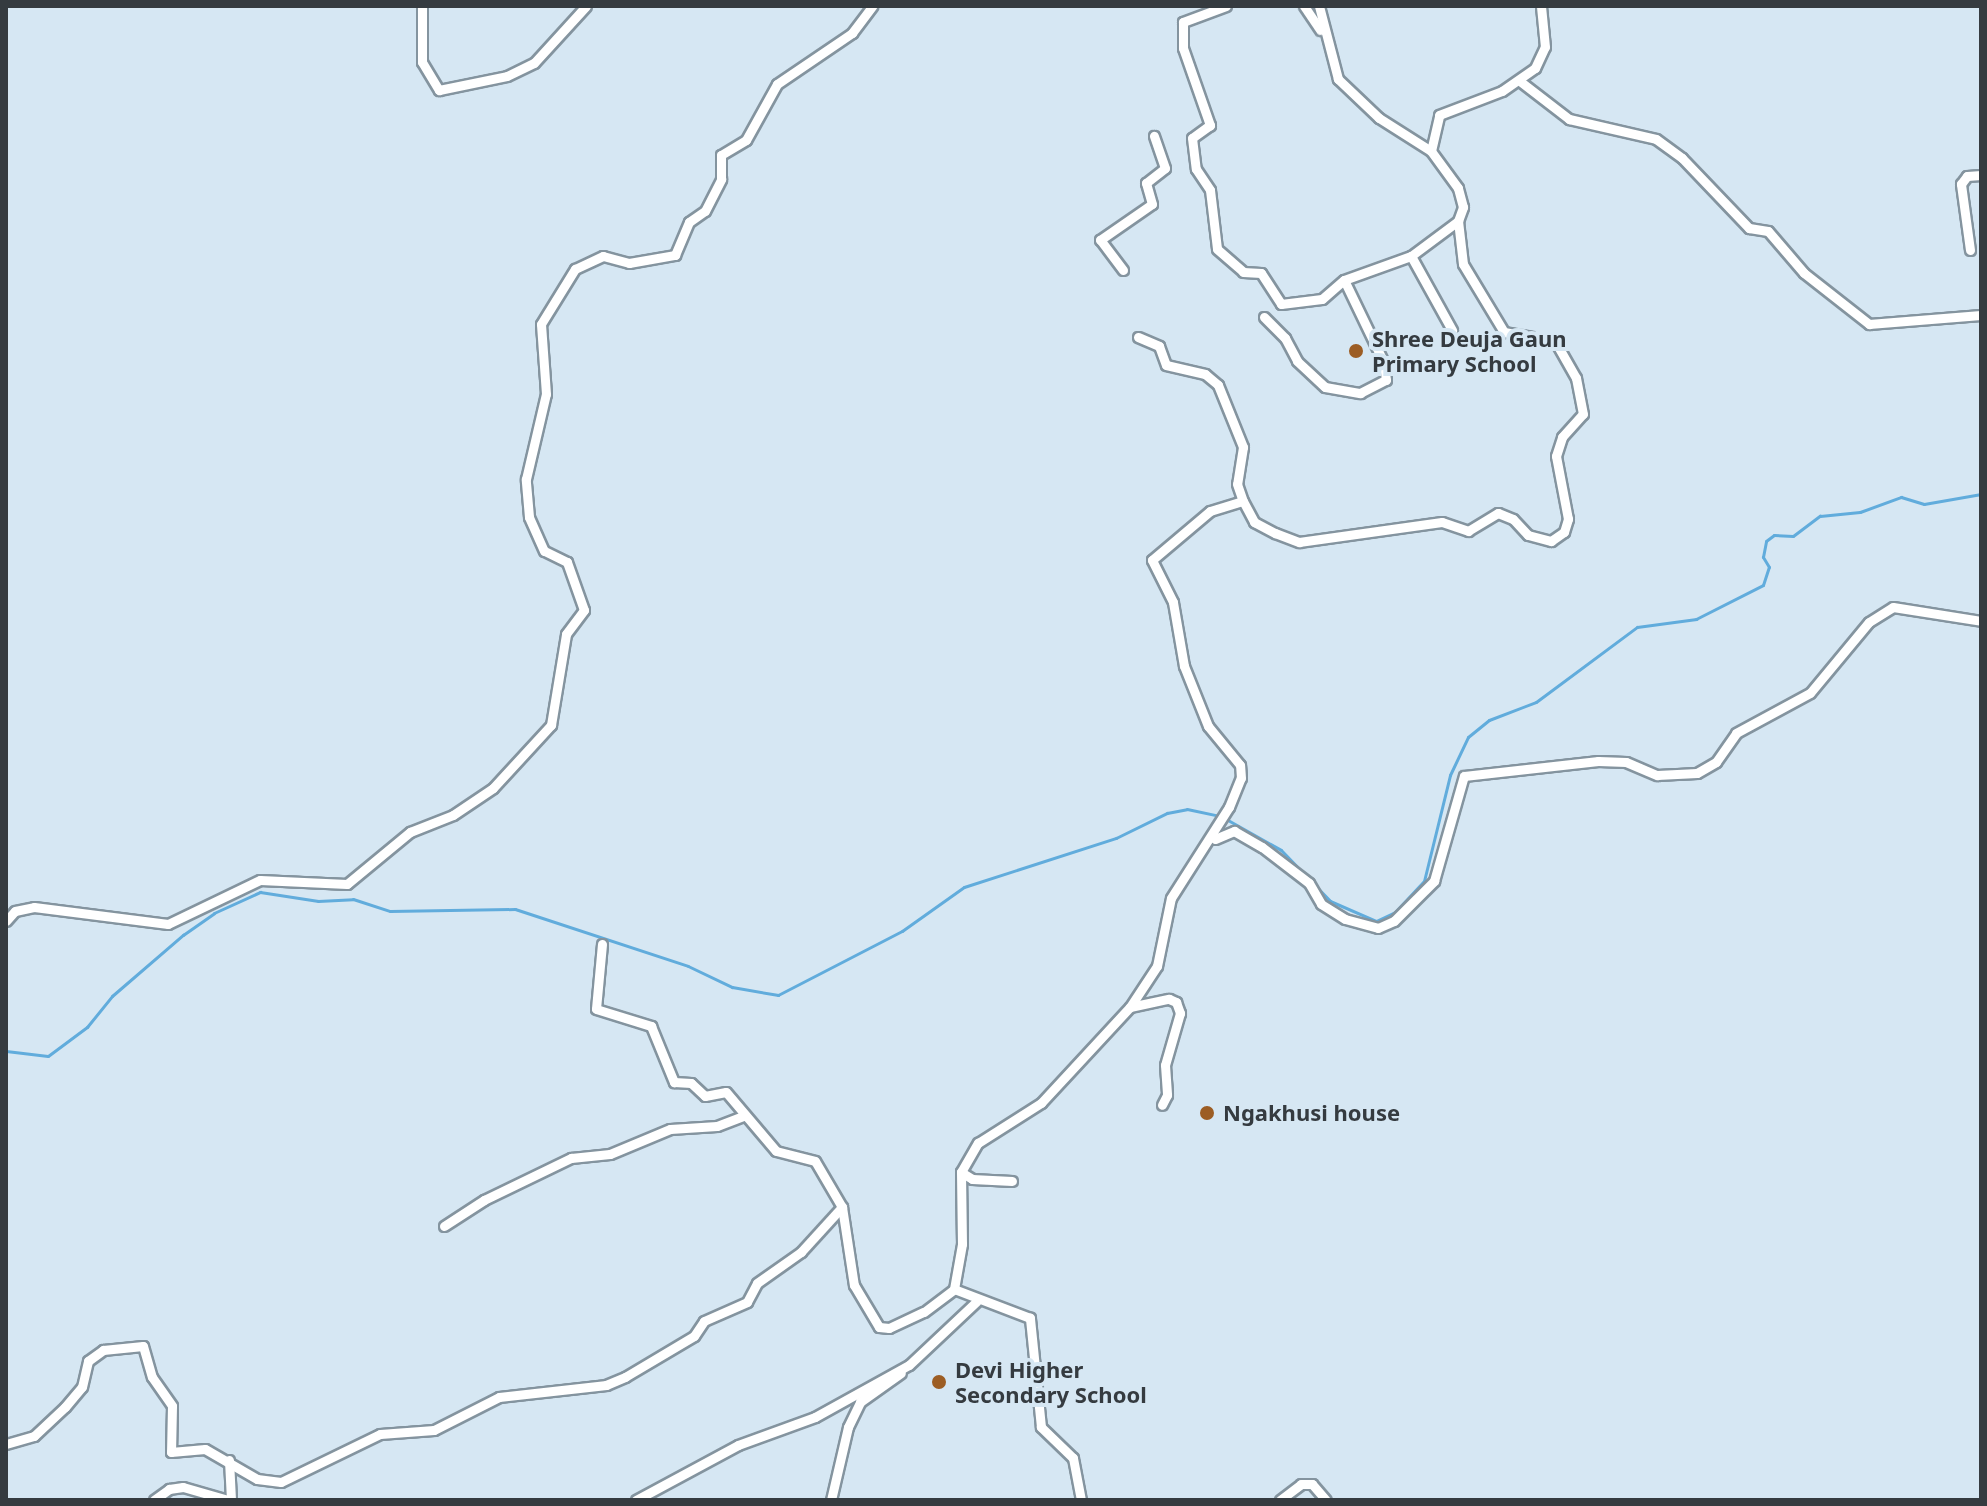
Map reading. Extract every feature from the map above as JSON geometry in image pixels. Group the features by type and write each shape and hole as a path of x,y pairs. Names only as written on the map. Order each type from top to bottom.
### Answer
{"street":[{"path":"422,6 422,62 439,90 507,76 534,63 586,6"},
{"path":"6,921 15,911 34,907 168,924 260,880 347,884 410,832 453,815 493,788 551,725 566,634 584,610 567,562 544,551 529,517 526,479 546,394 541,324 575,269 603,256 629,263 675,255 689,222 705,211 721,179 721,155 746,140 777,84 852,33 872,6"},
{"path":"1226,6 1183,22 1183,48 1210,125 1192,138 1196,169 1210,190 1217,249 1243,272 1261,273 1281,304 1322,299 1344,280 1411,256 1458,221"},
{"path":"1304,6 1322,32"},
{"path":"1138,337 1159,346 1166,365 1205,374 1218,385 1243,447 1237,484 1254,522 1299,542 1442,522 1468,531 1498,513 1513,519 1528,535 1551,541 1564,532 1568,519 1556,456 1562,437 1583,414 1576,378 1555,341 1504,332 1463,264 1458,221 1463,207 1458,188 1431,151 1379,118 1338,79 1322,32 1319,6"},
{"path":"1431,151 1439,115 1521,82 1545,47 1541,6"},
{"path":"1521,82 1569,119 1656,139 1682,158 1749,228 1768,231 1804,273 1869,324 1981,315"},
{"path":"1123,270 1100,240 1152,204 1146,183 1165,168 1154,136"},
{"path":"1970,250 1961,184 1967,176 1981,175"},
{"path":"1411,256 1452,330"},
{"path":"1264,317 1307,373 1325,387 1360,393 1386,380 1387,374 1344,280"},
{"path":"602,944 596,1009 651,1026 674,1082 694,1084 705,1096 726,1092 743,1116 776,1151 815,1161 842,1207 854,1285 879,1327 889,1328 924,1312 954,1289 962,1244 961,1172 978,1143 1041,1103 1130,1007 1157,966 1171,898 1209,843 1241,778 1240,765 1208,726 1184,666 1173,602 1152,560 1210,511 1243,501"},
{"path":"1209,843 1234,831 1309,883 1321,904 1345,919 1378,928 1394,921 1434,881 1464,776 1598,761 1626,762 1657,775 1697,773 1716,762 1736,733 1810,693 1869,622 1893,607 1981,621"},
{"path":"1130,1007 1176,1002 1180,1013 1165,1065 1167,1095 1162,1105"},
{"path":"444,1226 484,1200 571,1158 628,1149 670,1129 717,1126 743,1116"},
{"path":"961,1172 972,1179 1012,1181"},
{"path":"6,1444 34,1436 65,1407 82,1387 88,1361 103,1350 143,1346 152,1377 172,1406 168,1449 176,1454 205,1449 229,1460 257,1479 281,1482 380,1434 434,1430 499,1397 606,1385 694,1336 704,1321 747,1302 757,1283 801,1252 842,1207"},
{"path":"954,1289 977,1301 1030,1318 1041,1427 1073,1458 1081,1500"},
{"path":"831,1500 848,1427 860,1402 909,1365 977,1301"},
{"path":"636,1500 738,1445 815,1417 909,1365"},
{"path":"154,1500 169,1489 183,1487 230,1500 229,1460"},
{"path":"1280,1500 1301,1484 1312,1484 1326,1500"}],"waterway":[{"path":"1226,819 1281,850 1330,901 1376,921 1395,912 1424,881 1450,775 1468,737 1489,720 1536,702 1637,627 1696,619 1763,585 1769,567 1763,557 1766,541 1774,535 1793,536 1820,516 1860,512 1901,497 1924,504 1981,494"},
{"path":"6,1051 48,1056 87,1027 112,996 183,935 214,913 260,892 318,901 353,899 390,911 515,909 688,966 732,987 778,995 902,931 964,887 1116,838 1167,813 1187,809 1219,816"}],"place":[{"name":"Shree Deuja Gaun Primary School","path":"1356,351"},
{"name":"Ngakhusi house","path":"1207,1113"},
{"name":"Devi Higher Secondary School","path":"939,1382"}]}
